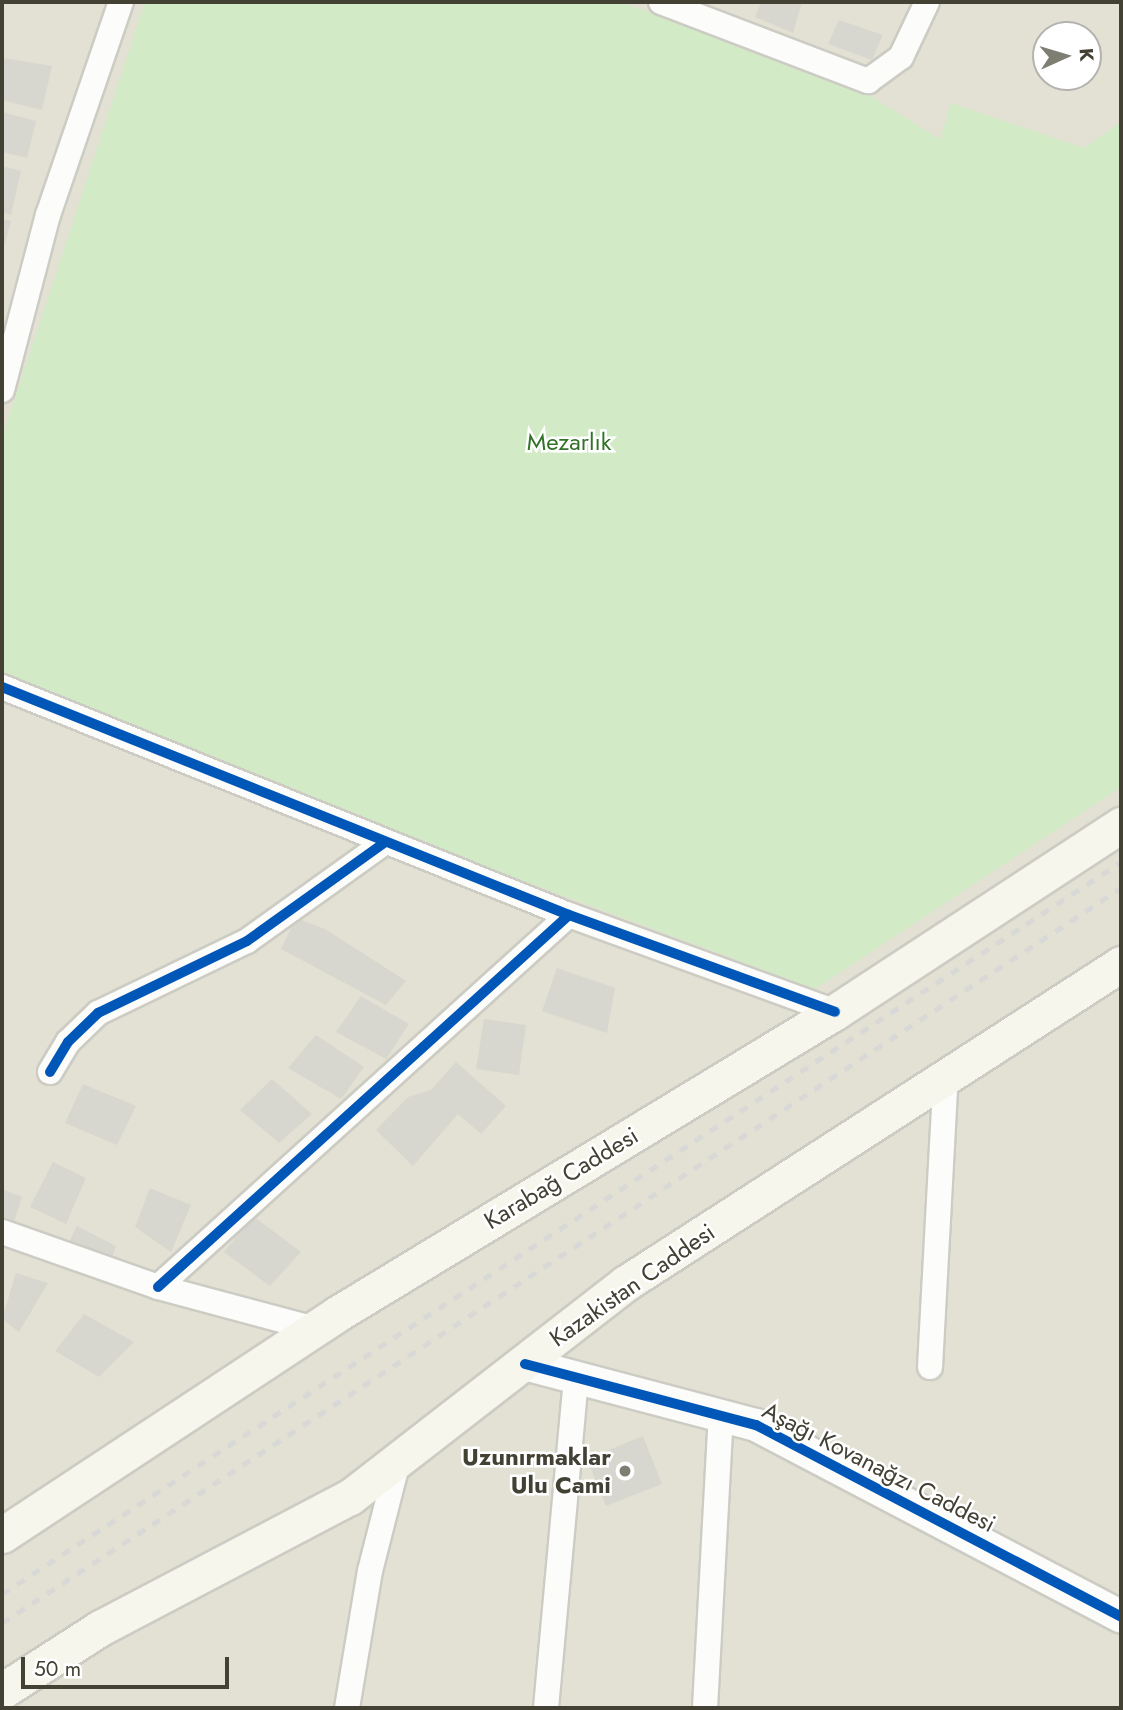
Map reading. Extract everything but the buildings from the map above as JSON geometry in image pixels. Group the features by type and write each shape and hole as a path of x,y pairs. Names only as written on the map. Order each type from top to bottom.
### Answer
{"main road":[{"name":"Karabağ Caddesi","path":"2,1535 316,1329 835,1012 1121,825"},
{"name":"Kazakistan Caddesi","path":"2,1691 153,1599 307,1524 397,1465 626,1283 1121,964"}],"street":[{"path":"2,390 48,215 121,2"},
{"path":"661,2 868,81 901,57 928,2"},
{"path":"2,687 384,843 569,915 835,1012"},
{"path":"50,1072 68,1042 98,1013 247,941 384,843"},
{"path":"158,1287 569,915"},
{"path":"930,1367 946,1076"},
{"path":"2,1232 158,1287 316,1329"},
{"name":"Aşağı Kovanağzı Caddesi","path":"525,1364 576,1381 756,1425 1121,1617"},
{"path":"546,1708 576,1381"},
{"path":"705,1708 721,1416"},
{"path":"346,1708 370,1571 397,1465"}],"shaded area":[{"path":"2,2 1121,2 1121,1708 2,1708"}],"green space":[{"name":"Mezarlık","path":"145,2 622,2 867,94 940,139 951,103 1084,148 1121,122 1121,787 815,989 2,688 2,438"}],"railway":[{"path":"2,1594 1121,862"},
{"path":"2,1623 1121,888"}],"cycle path":[{"path":"2,687 569,915 835,1012"},
{"path":"50,1072 68,1042 98,1013 247,941 384,843"},
{"path":"158,1287 569,915"},
{"path":"525,1364 756,1425 1121,1617"}],"place":[{"name":"Uzunırmaklar Ulu Cami","path":"625,1471"}]}
